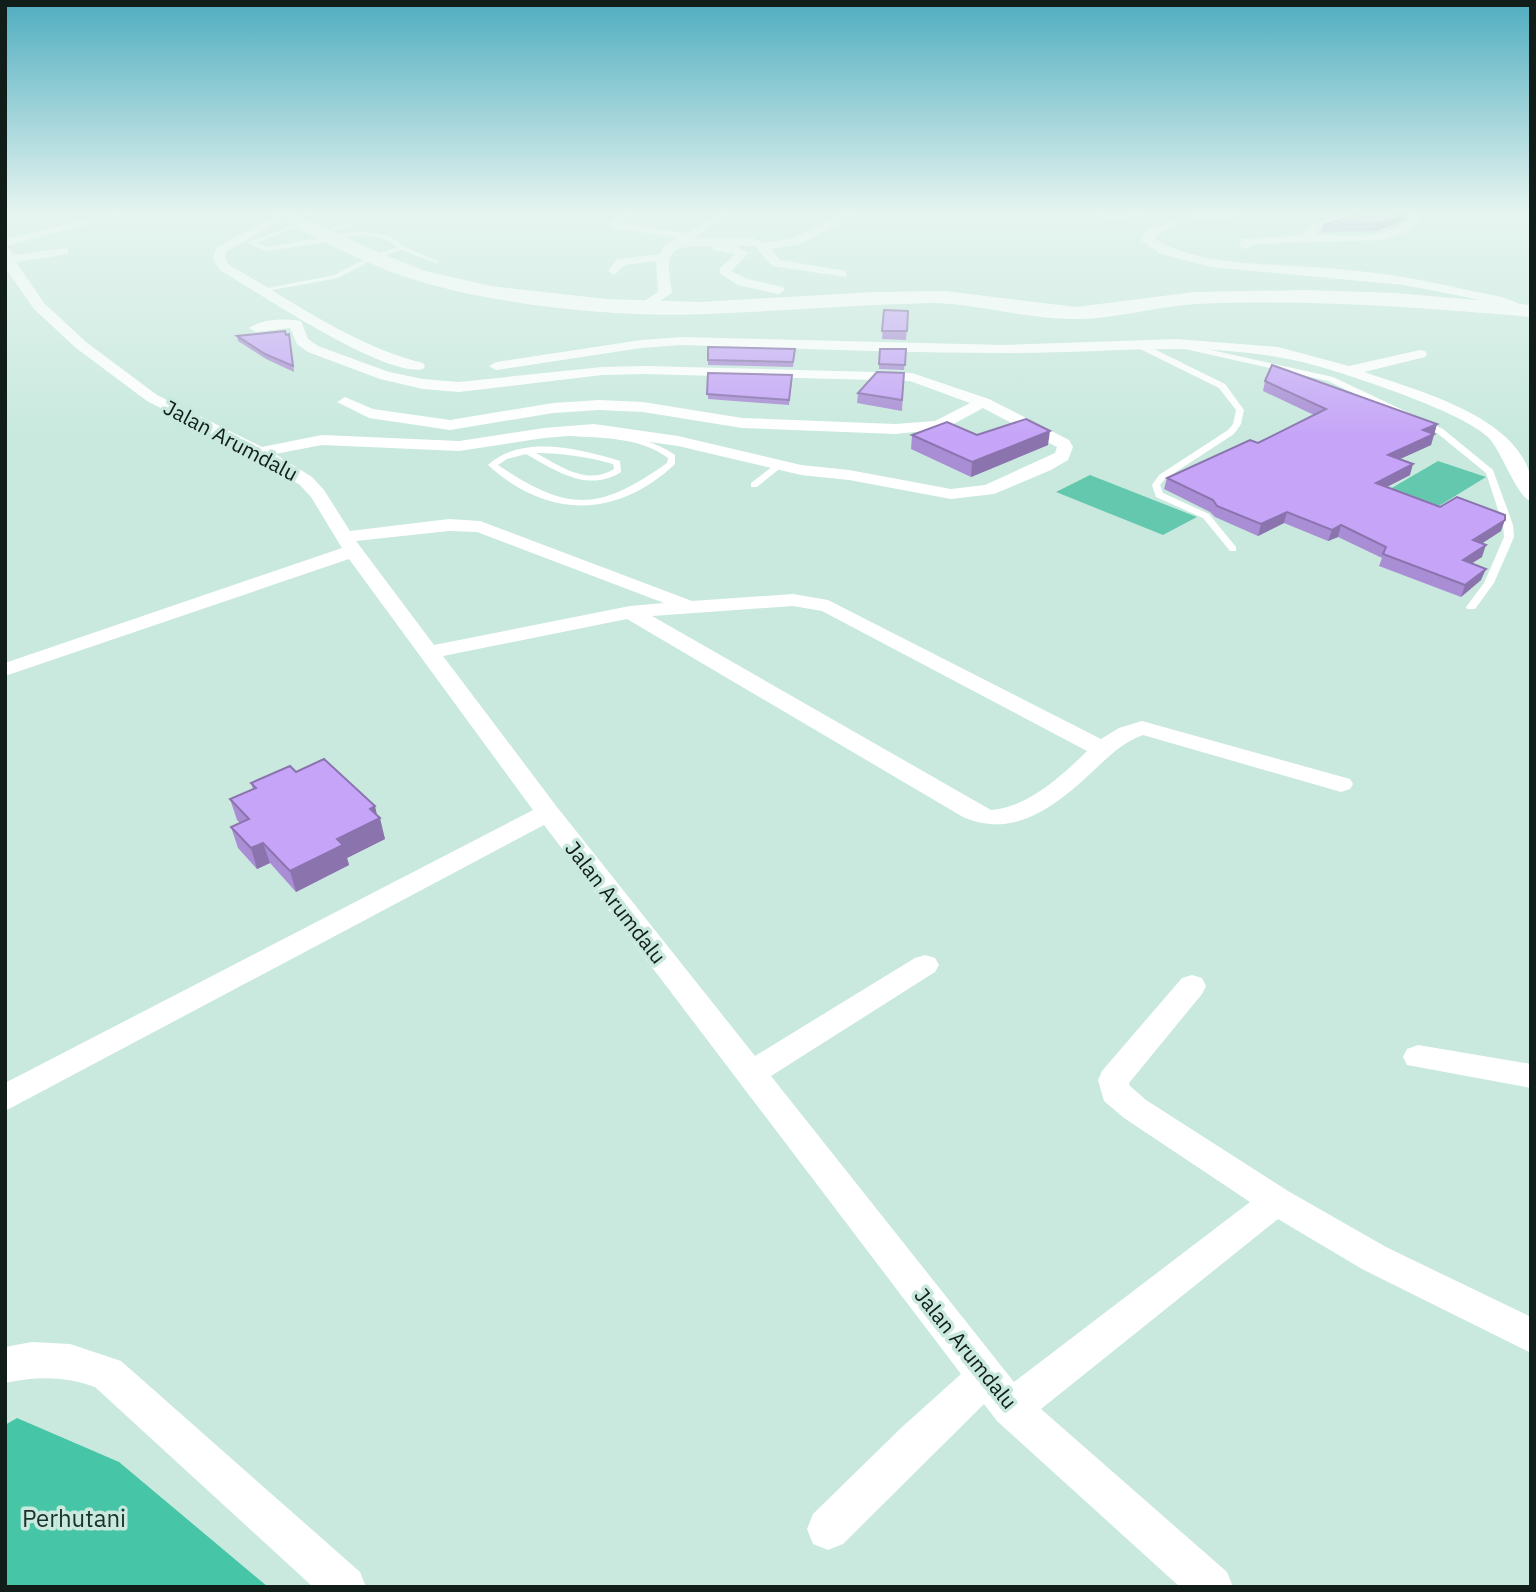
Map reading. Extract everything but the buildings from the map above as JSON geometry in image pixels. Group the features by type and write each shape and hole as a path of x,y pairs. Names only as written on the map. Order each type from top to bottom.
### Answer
{"main road":[{"path":"467,286 491,292 644,307 945,297 1076,313 1194,298 1306,296 1396,299 1526,310"}],"street":[{"name":"Jalan Arumdalu","path":"25,286 39,306 81,345 152,398 260,452 306,481 318,494 348,544 548,813 1011,1408 1212,1587"},
{"path":"255,286 369,351 397,362 433,369"},
{"path":"644,307 665,293 665,286"},
{"path":"761,286 778,290"},
{"path":"1438,286 1461,290 1526,310"},
{"path":"256,328 296,324 302,341 313,349 385,376 423,384 459,387 634,370 691,369 912,377 983,402 1063,443 1065,447 1062,456 1045,467 988,490 951,494 780,465 678,441 594,429 544,433 459,446 322,440 260,452"},
{"path":"484,368 629,346 681,341 1005,349 1169,343 1278,351 1347,371 1470,418 1493,433 1508,450 1531,496"},
{"path":"1347,371 1420,354"},
{"path":"345,402 369,413 434,424 478,422 553,408 599,405 643,407 741,423 895,429 938,426 983,402"},
{"path":"5,670 348,544 449,525 480,527 691,607"},
{"path":"428,653 630,612 793,600 828,606 1102,749"},
{"path":"630,612 972,811 993,818 1011,816 1038,802 1102,749 1127,733 1142,728 1342,784"},
{"path":"5,1098 548,813"},
{"path":"750,1073 925,965"},
{"path":"1192,986 1113,1080 1115,1092 1135,1109 1276,1201 1374,1258 1531,1336"},
{"path":"1418,1057 1531,1076"},
{"path":"1011,1408 1276,1201"},
{"path":"5,1365 25,1359 79,1362 108,1374 345,1587"},
{"path":"828,1529 915,1442 986,1377"}],"lane":[{"path":"263,291 286,286"},
{"path":"1135,343 1222,386 1240,410 1237,424 1231,432 1162,477 1156,485 1160,495 1206,516 1233,549"},
{"path":"1169,343 1330,379 1440,430 1490,472 1508,525 1509,537 1489,583 1471,607"},
{"path":"527,452 576,476 591,479 603,479 618,470 617,463 590,454 560,451 527,452 509,456 492,465 531,491 580,506 595,505 649,481 671,464 672,457 665,450 630,440 544,433"},
{"path":"754,485 780,465"}],"green space":[{"path":"1438,461 1486,477 1434,509 1385,492"},
{"path":"1090,475 1197,517 1163,535 1056,492"},
{"name":"Perhutani","path":"17,1418 119,1462 268,1587 5,1587 5,1425"}]}
